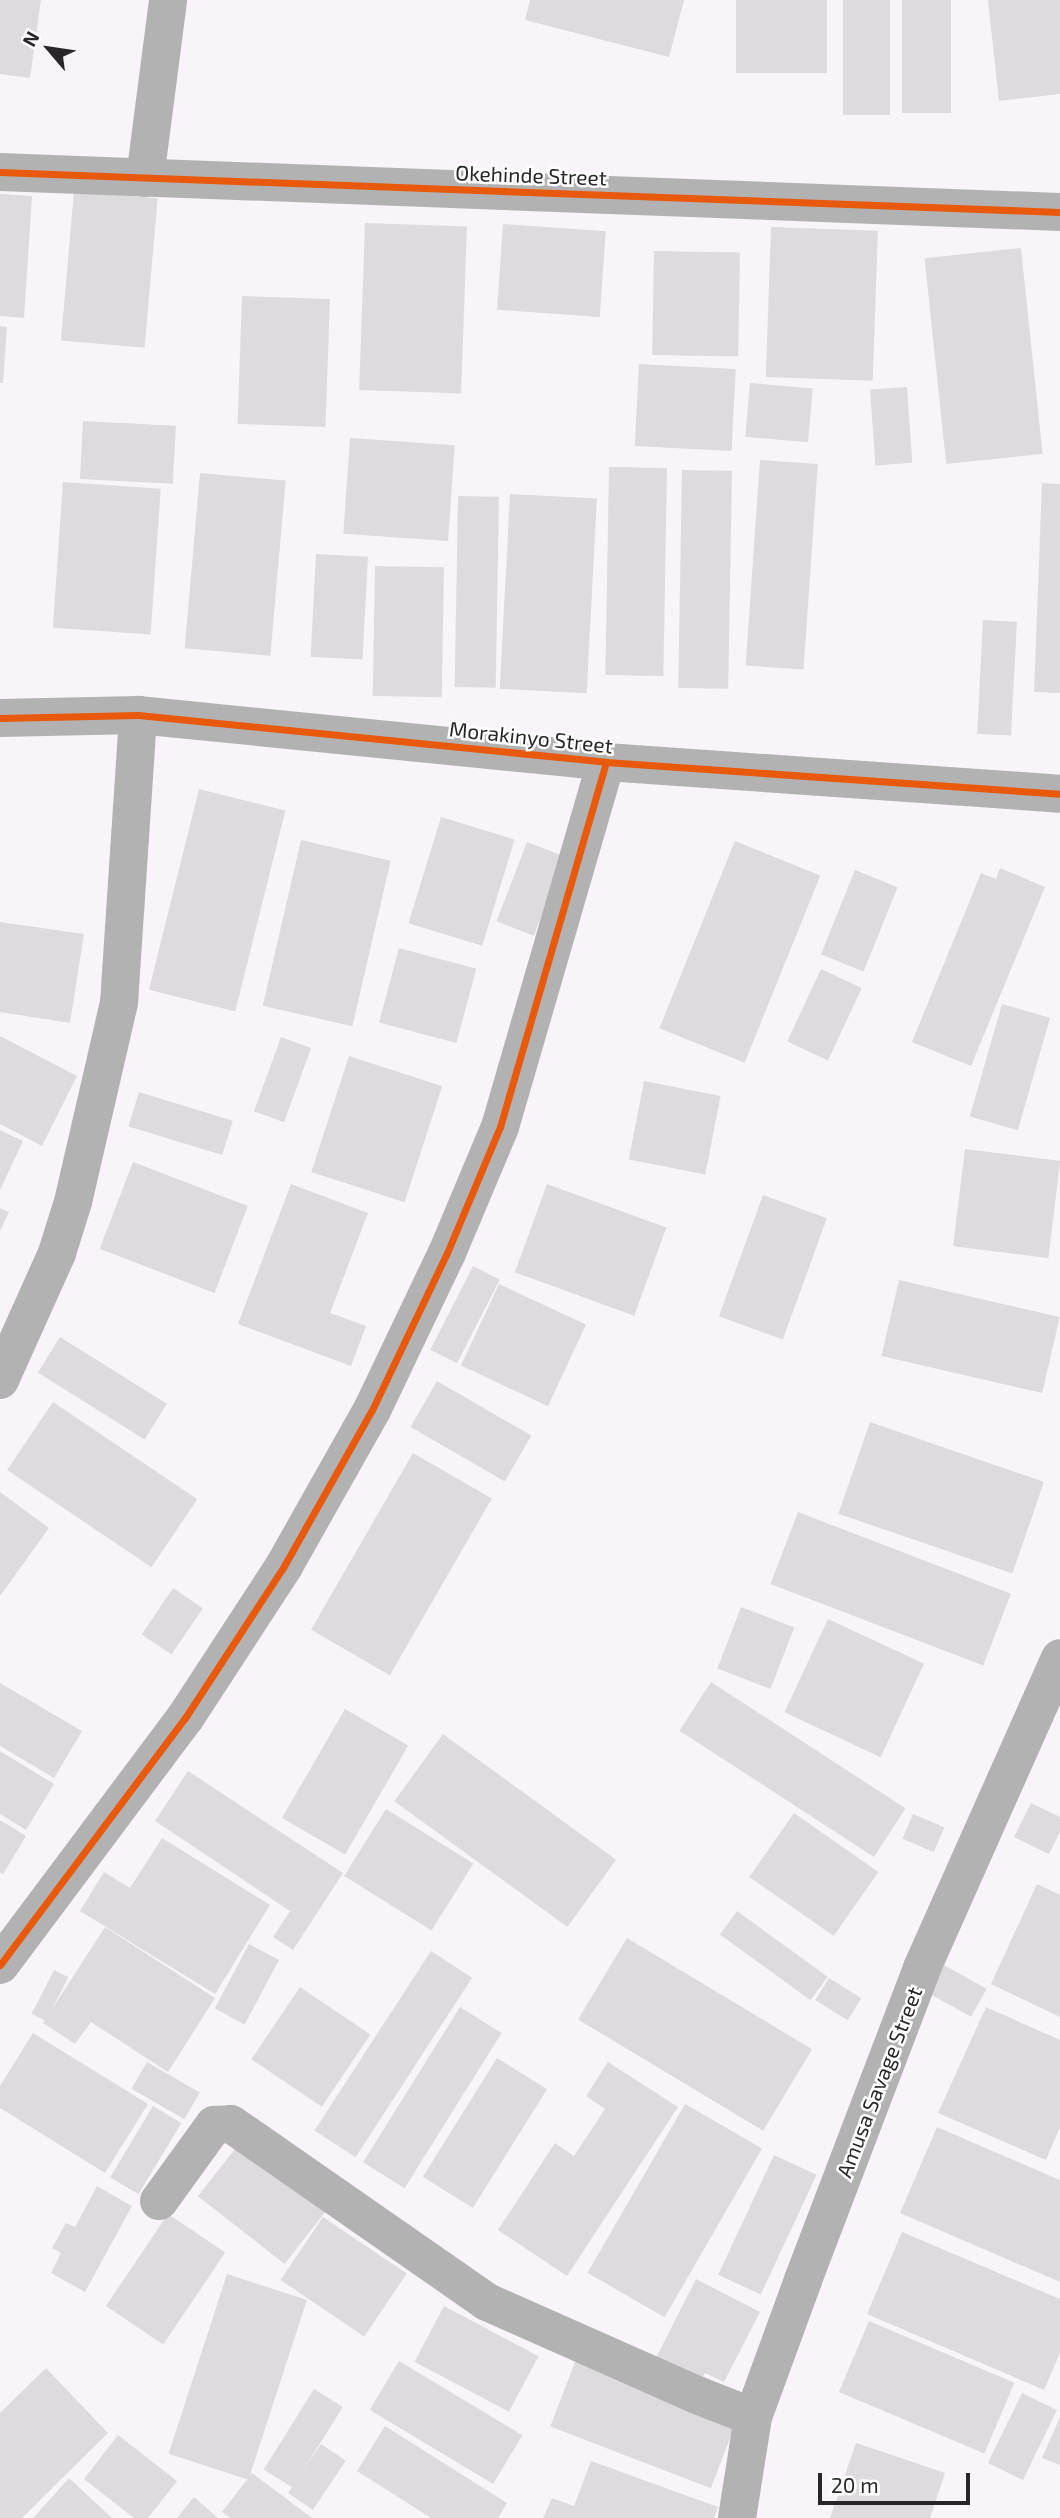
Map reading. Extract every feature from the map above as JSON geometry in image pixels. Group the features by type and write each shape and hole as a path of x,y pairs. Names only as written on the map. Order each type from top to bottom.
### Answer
{"street":[{"path":"145,178 168,0"},
{"name":"Okehinde Street","path":"0,172 1060,212"},
{"path":"0,1380 61,1240 73,1202 118,1003 138,715"},
{"name":"Morakinyo Street","path":"0,718 138,715 606,762 1060,794"},
{"path":"0,1965 185,1718 284,1566 372,1410 447,1253 500,1127 606,762"},
{"name":"Amusa Savage Street","path":"737,2518 753,2417 922,1968 1060,1658"},
{"path":"159,2201 214,2125 231,2124 487,2302 753,2417"}],"building":[{"path":"0,0 41,0 30,78 0,74"},
{"path":"530,0 684,0 669,57 525,20"},
{"path":"736,0 827,0 827,73 736,73"},
{"path":"843,0 890,0 890,115 843,115"},
{"path":"902,0 951,0 951,113 902,113"},
{"path":"988,0 1060,0 1060,94 999,101"},
{"path":"74,191 158,198 145,348 61,340"},
{"path":"0,194 32,196 24,318 0,316"},
{"path":"365,223 467,227 461,393 359,390"},
{"path":"503,224 606,231 600,317 497,310"},
{"path":"771,227 878,231 873,381 766,377"},
{"path":"1021,248 1043,454 946,464 925,258"},
{"path":"654,251 740,253 738,356 652,355"},
{"path":"242,296 330,299 325,427 238,424"},
{"path":"0,326 7,327 3,383 0,383"},
{"path":"639,364 736,369 732,451 635,446"},
{"path":"750,383 813,388 808,442 745,437"},
{"path":"907,387 912,463 875,465 870,390"},
{"path":"83,421 176,426 173,484 80,479"},
{"path":"350,438 455,445 448,541 343,534"},
{"path":"760,460 818,464 803,670 746,665"},
{"path":"609,467 667,468 663,676 605,675"},
{"path":"682,470 732,471 728,689 678,688"},
{"path":"200,473 286,480 270,656 185,648"},
{"path":"63,482 161,489 151,634 53,628"},
{"path":"1042,483 1060,484 1060,693 1034,692"},
{"path":"510,494 597,499 587,693 500,689"},
{"path":"458,496 499,497 496,688 455,687"},
{"path":"316,554 368,557 363,660 311,657"},
{"path":"375,566 444,567 442,697 373,696"},
{"path":"983,620 1017,622 1011,736 977,734"},
{"path":"199,789 285,811 235,1011 149,990"},
{"path":"441,817 515,840 482,946 409,923"},
{"path":"301,840 391,861 352,1026 263,1006"},
{"path":"735,841 820,875 745,1063 659,1028"},
{"path":"527,842 564,856 534,936 497,921"},
{"path":"1000,868 1045,887 971,1066 912,1042 981,873 996,879"},
{"path":"855,870 898,887 864,972 821,954"},
{"path":"0,922 84,934 70,1023 0,1012"},
{"path":"399,948 476,969 456,1043 379,1022"},
{"path":"821,969 862,988 828,1061 787,1042"},
{"path":"1002,1004 1050,1018 1018,1130 970,1116"},
{"path":"0,1036 77,1076 42,1146 0,1124"},
{"path":"281,1037 311,1048 284,1122 254,1111"},
{"path":"349,1056 442,1086 405,1202 311,1172"},
{"path":"644,1081 721,1096 705,1174 629,1160"},
{"path":"139,1092 233,1121 222,1155 128,1126"},
{"path":"0,1130 23,1141 0,1190"},
{"path":"965,1149 1060,1161 1048,1258 953,1246"},
{"path":"133,1162 248,1206 215,1293 100,1249"},
{"path":"291,1184 368,1213 330,1313 366,1326 351,1366 238,1324"},
{"path":"547,1184 666,1227 634,1316 515,1272"},
{"path":"763,1195 827,1218 783,1339 719,1316"},
{"path":"0,1208 9,1212 0,1231"},
{"path":"473,1266 500,1280 457,1363 430,1350"},
{"path":"899,1280 1060,1317 1042,1393 881,1356"},
{"path":"499,1284 586,1325 548,1406 461,1366"},
{"path":"60,1337 167,1404 145,1439 38,1373"},
{"path":"437,1381 531,1436 505,1481 410,1427"},
{"path":"53,1402 197,1499 151,1567 7,1470"},
{"path":"870,1422 1044,1482 1012,1574 838,1514"},
{"path":"413,1453 492,1498 390,1675 311,1630"},
{"path":"0,1492 49,1528 0,1596"},
{"path":"798,1512 1011,1594 983,1666 770,1584"},
{"path":"173,1588 203,1608 172,1655 142,1634"},
{"path":"741,1607 794,1627 771,1689 717,1669"},
{"path":"828,1619 924,1664 881,1757 784,1712"},
{"path":"711,1682 906,1808 874,1857 679,1731"},
{"path":"0,1683 82,1731 54,1778 0,1746"},
{"path":"345,1709 408,1746 345,1855 282,1818"},
{"path":"443,1734 616,1860 567,1927 394,1801"},
{"path":"0,1751 54,1784 26,1830 0,1814"},
{"path":"188,1771 343,1873 293,1950 273,1937 290,1911 155,1821"},
{"path":"1031,1803 1060,1817 1060,1832 1049,1854 1014,1837"},
{"path":"386,1809 473,1864 431,1931 344,1876"},
{"path":"794,1813 878,1872 834,1936 749,1877"},
{"path":"913,1814 944,1827 934,1852 902,1839"},
{"path":"0,1820 26,1836 3,1874 0,1872"},
{"path":"162,1838 270,1905 215,1994 80,1911 104,1872 130,1888"},
{"path":"1037,1884 1060,1895 1060,2017 991,1984"},
{"path":"737,1911 828,1977 811,2000 720,1934"},
{"path":"105,1927 215,1998 168,2072 91,2022 75,2044 43,2023"},
{"path":"627,1938 812,2049 763,2131 578,2019"},
{"path":"249,1944 279,1960 245,2024 215,2008"},
{"path":"431,1951 472,1978 356,2157 314,2130"},
{"path":"942,1964 987,1989 971,2017 926,1992"},
{"path":"54,1970 68,1977 46,2021 32,2014"},
{"path":"829,1978 861,1998 847,2020 815,2000"},
{"path":"300,1987 370,2035 322,2107 251,2059"},
{"path":"460,2007 502,2033 405,2188 363,2162"},
{"path":"986,2007 1060,2040 1060,2127 1046,2160 938,2113"},
{"path":"33,2033 148,2104 105,2173 0,2108 0,2086"},
{"path":"497,2058 547,2089 473,2208 423,2177"},
{"path":"147,2062 200,2092 184,2119 132,2089"},
{"path":"608,2062 678,2107 567,2276 498,2230 555,2143 574,2156 605,2109 586,2096"},
{"path":"685,2104 762,2148 665,2317 587,2273"},
{"path":"153,2106 181,2123 139,2194 110,2177"},
{"path":"937,2127 1060,2180 1060,2282 900,2213"},
{"path":"241,2141 328,2209 285,2264 198,2196"},
{"path":"774,2155 817,2175 761,2294 718,2275"},
{"path":"97,2186 132,2206 85,2292 51,2273 61,2253 52,2248 66,2223 75,2227"},
{"path":"168,2214 225,2253 163,2345 106,2306"},
{"path":"323,2217 407,2273 364,2336 281,2280"},
{"path":"902,2232 1060,2299 1060,2353 1044,2390 867,2314"},
{"path":"227,2274 307,2300 248,2480 169,2454"},
{"path":"696,2279 760,2312 724,2382 705,2373 700,2383 655,2360"},
{"path":"444,2306 538,2356 509,2412 414,2362"},
{"path":"869,2321 1014,2383 984,2454 839,2392"},
{"path":"580,2349 741,2411 711,2488 550,2426"},
{"path":"399,2361 522,2435 493,2484 370,2410"},
{"path":"46,2368 108,2433 22,2518 0,2518 0,2413"},
{"path":"314,2389 343,2407 292,2488 264,2470"},
{"path":"1022,2393 1057,2410 1023,2480 988,2463"},
{"path":"1060,2417 1060,2465 1042,2458"},
{"path":"385,2426 507,2503 498,2518 431,2518 357,2471"},
{"path":"118,2435 177,2481 148,2518 134,2518 84,2479"},
{"path":"856,2443 945,2473 930,2518 830,2518"},
{"path":"321,2444 346,2461 313,2510 288,2493"},
{"path":"591,2461 718,2507 714,2518 543,2518 552,2498 574,2506"},
{"path":"252,2473 312,2518 230,2518 222,2512"},
{"path":"69,2478 112,2518 33,2518"},
{"path":"194,2497 218,2518 177,2518"}],"cycle path":[{"path":"0,172 1060,212"},
{"path":"0,718 138,715 606,762 1060,794"},
{"path":"0,1965 185,1718 284,1566 372,1410 447,1253 500,1127 606,762"}]}
